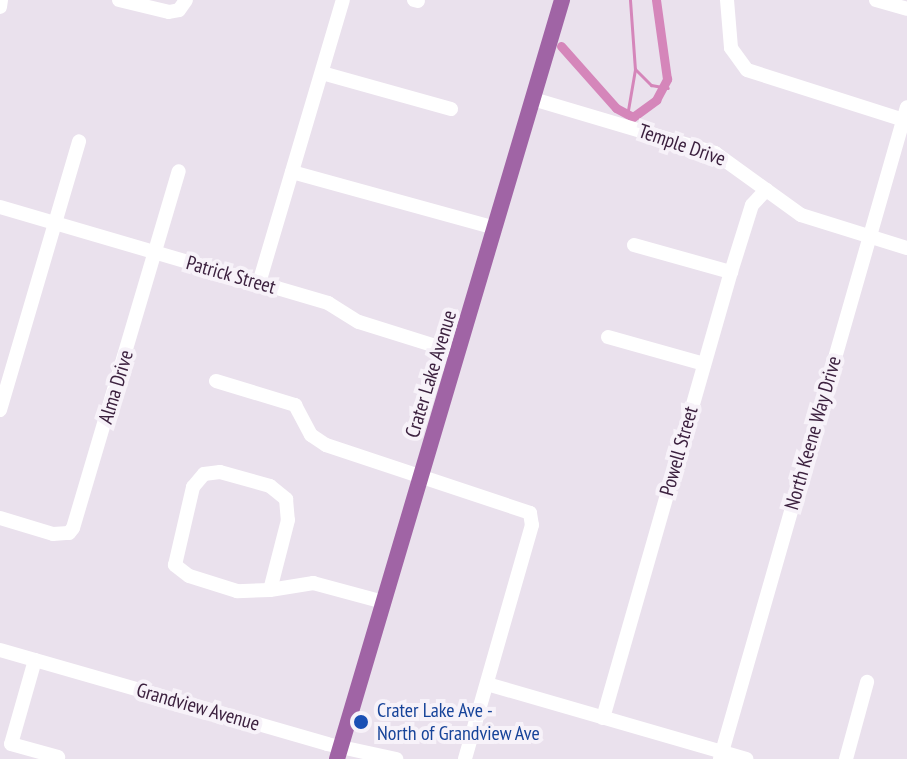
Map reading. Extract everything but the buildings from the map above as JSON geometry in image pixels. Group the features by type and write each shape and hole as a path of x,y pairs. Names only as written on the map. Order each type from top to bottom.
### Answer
{"main road":[{"name":"Crater Lake Avenue","path":"339,752 562,0"}],"street":[{"path":"0,7 1,0"},
{"path":"119,0 182,5"},
{"path":"259,283 343,0"},
{"path":"727,0 731,48 747,70 905,114"},
{"path":"876,0 907,9"},
{"path":"322,73 451,109"},
{"name":"Temple Drive","path":"533,99 715,153 801,215 907,248"},
{"name":"North Keene Way Drive","path":"721,755 905,114"},
{"path":"0,410 79,141"},
{"name":"Alma Drive","path":"0,518 53,534 69,533 73,528 179,171"},
{"path":"292,172 495,228"},
{"name":"Powell Street","path":"603,718 731,272 752,205 766,190"},
{"name":"Patrick Street","path":"0,207 328,303 359,322 458,353"},
{"path":"634,245 731,272"},
{"path":"608,337 704,364"},
{"path":"216,381 295,405 317,440 530,513 532,525 465,759"},
{"path":"270,590 288,520 286,499 270,486 220,472 204,474 193,487 175,565 189,576 237,591 270,590 313,583 384,602"},
{"name":"Grandview Avenue","path":"0,650 339,752 396,759"},
{"path":"35,660 11,744 58,757"},
{"path":"846,759 867,682"},
{"path":"487,684 721,755 746,759"}],"waterway":[{"path":"630,0 635,69 651,85 668,88"},
{"path":"561,46 616,108 633,117 656,100 667,79 656,0"},
{"path":"627,116 635,69"}],"place":[{"name":"Crater Lake Ave - North of Grandview Ave","path":"361,722"}]}
